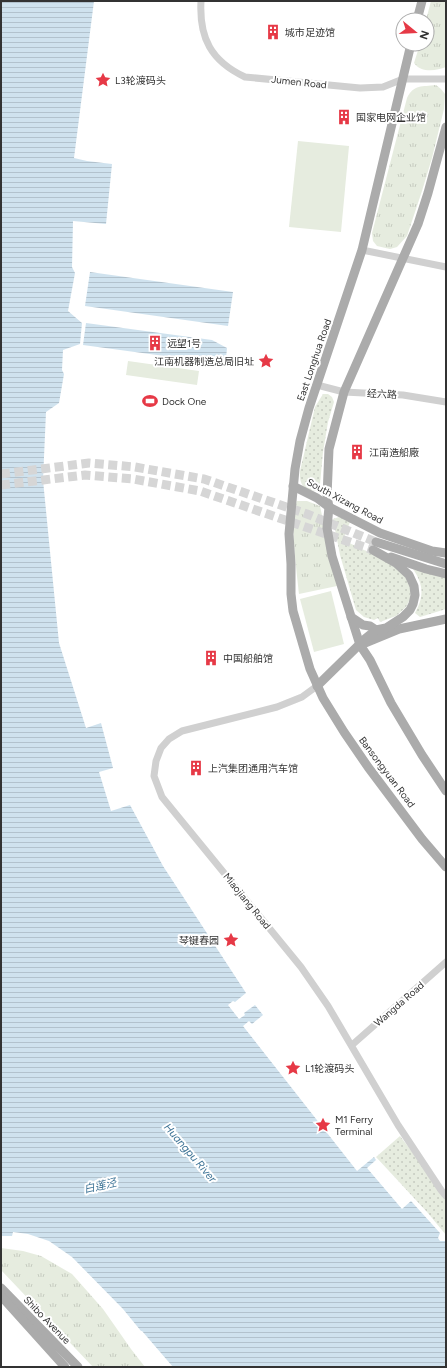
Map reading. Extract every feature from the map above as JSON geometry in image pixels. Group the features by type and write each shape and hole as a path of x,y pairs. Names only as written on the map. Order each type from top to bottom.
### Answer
{"main road":[{"path":"419,12 422,1"},
{"name":"East Longhua Road","path":"317,686 296,621 291,594 289,534 294,470 309,408 318,385 362,250 409,52"},
{"path":"446,127 428,194 418,224 344,392 329,449 327,496 329,507 327,528 332,556 360,645 370,660 391,702 414,742 446,791"},
{"name":"South Xizang Road","path":"293,486 317,498 329,507 380,533 432,552 446,555"},
{"path":"317,686 366,638 376,630 386,628 403,617 410,610 415,595 414,586 409,575 374,546"},
{"path":"374,546 446,564"},
{"path":"374,546 426,569 446,574"},
{"path":"351,617 363,625 370,626 376,630"},
{"path":"360,645 399,629 446,619"},
{"name":"Bansongyuan Road","path":"317,686 344,732 368,767 446,867"},
{"name":"Shibo Avenue","path":"2,1291 66,1367"},
{"name":"Shibo Avenue","path":"2,1291 78,1367"}],"street":[{"name":"Jumen Road","path":"201,1 202,31 209,49 228,67 245,76 360,88 383,87 403,79 446,79"},
{"path":"362,250 446,267"},
{"name":"经六路","path":"318,385 344,392 403,395 446,402"},
{"name":"Miaojiang Road","path":"317,686 302,697 277,707 182,731 169,739 161,748 156,761 154,776 162,797 301,967 328,1006 398,1125 446,1196"},
{"name":"Wangda Road","path":"352,1046 446,962"}],"green space":[{"path":"431,1 446,1 446,67 425,70 414,63 417,52 435,52 435,12 428,12"},
{"path":"436,85 445,94 444,109 432,158 407,236 397,247 390,249 377,246 373,241 372,233 407,98 416,88"},
{"path":"298,141 349,146 341,232 289,227"},
{"path":"128,361 199,371 197,385 126,375"},
{"path":"323,394 328,394 332,397 334,402 328,422 320,484 318,491 313,491 303,486 300,480 300,471 315,407"},
{"path":"297,501 307,501 320,506 337,586 299,594 295,560 294,533 295,509"},
{"path":"339,517 350,522 343,540 387,561 403,572 411,589 410,599 406,607 396,616 380,622 378,618 374,620 364,617 356,610 340,555 333,519"},
{"path":"413,569 446,576 446,609 420,617 415,613 420,602 422,591 417,575"},
{"path":"331,591 344,644 314,652 300,599"},
{"path":"400,1136 446,1196 446,1235 427,1212 376,1157"},
{"path":"1,1248 23,1251 41,1256 72,1274 103,1309 145,1367 93,1367 1,1270"}],"water":[{"path":"1,1 94,1 74,158 112,164 106,224 73,221 72,267 75,273 68,311 82,323 80,344 63,350 62,370 64,374 59,403 46,412 43,480 59,643 86,728 101,723 113,768 99,772 111,811 130,805 163,866 246,993 235,1002 233,1001 228,1005 239,1019 245,1015 244,1013 255,1005 263,1015 252,1024 249,1021 243,1026 357,1171 374,1157 376,1160 367,1168 402,1209 411,1201 440,1233 438,1238 440,1241 446,1241 446,1367 173,1367 123,1309 72,1257 49,1241 28,1234 13,1232 12,1236 1,1236"},
{"path":"90,272 233,292 228,326 85,306"},
{"name":"远望1号","path":"86,323 212,340 227,348 226,358 209,362 83,345"}],"tunnel":[{"path":"1,474 89,463 135,467 204,479 307,514 376,542"},
{"path":"1,485 85,475 133,479 200,491 373,550"}],"place":[{"name":"城市足迹馆","path":"273,32"},
{"name":"L3轮渡码头","path":"103,80"},
{"name":"国家电网企业馆","path":"344,117"},
{"name":"远望1号","path":"155,343"},
{"name":"江南机器制造总局旧址","path":"266,361"},
{"name":"Dock One","path":"150,401"},
{"name":"江南造船廠","path":"357,452"},
{"name":"中国船舶馆","path":"211,658"},
{"name":"上汽集团通用汽车馆","path":"196,768"},
{"name":"琴键春园","path":"231,940"},
{"name":"L1轮渡码头","path":"293,1068"},
{"name":"M1 Ferry Terminal","path":"323,1125"}],"water label":[{"name":"Huangpu River","path":"190,1153"},
{"name":"白莲泾","path":"100,1186"}]}
